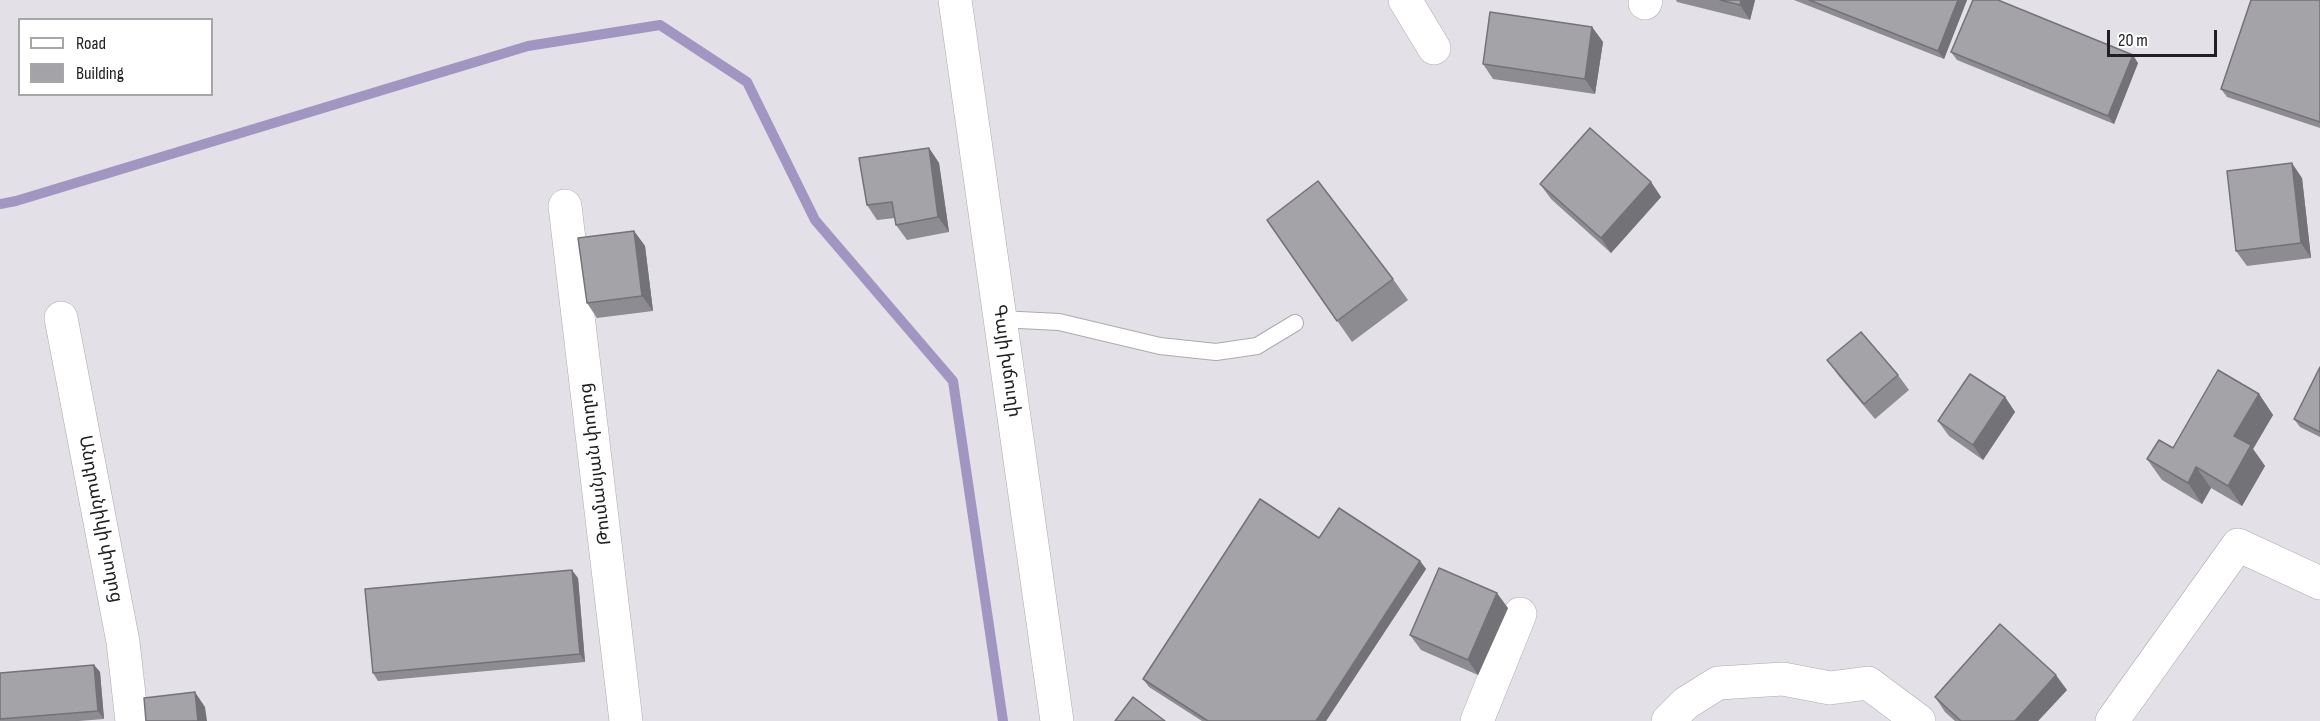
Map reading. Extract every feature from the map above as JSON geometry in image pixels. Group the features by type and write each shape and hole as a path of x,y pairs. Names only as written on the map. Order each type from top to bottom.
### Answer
{"street":[{"name":"Գայի խճուղի","path":"955,0 1057,721"},
{"path":"1405,0 1434,48"},
{"name":"Թումանյան փողոց","path":"565,206 626,721"},
{"name":"Անդրանիկի փողոց","path":"61,318 123,642 132,721"},
{"path":"2112,721 2238,546 2320,583"},
{"path":"1477,721 1520,614"},
{"path":"1668,721 1686,703 1718,683 1782,679 1830,688 1868,683 1919,721"}],"lane":[{"path":"1000,319 1059,322 1160,346 1216,352 1257,346 1295,323"}],"building":[{"path":"1720,0 1741,0 1740,5"},
{"path":"1809,0 1958,0 1938,51"},
{"path":"1973,0 1998,0 2133,55 2108,116 1951,52"},
{"path":"2251,0 2320,0 2320,122 2221,89"},
{"path":"1490,12 1592,27 1585,79 1483,64"},
{"path":"1590,128 1651,182 1601,238 1540,184"},
{"path":"929,148 938,217 896,225 892,202 867,205 859,158"},
{"path":"2292,163 2301,243 2236,251 2227,171"},
{"path":"1318,181 1393,279 1337,321 1267,220"},
{"path":"634,231 642,296 587,303 578,238"},
{"path":"1861,332 1898,375 1864,404 1827,360"},
{"path":"2320,367 2320,432 2294,419"},
{"path":"2218,370 2259,394 2234,436 2251,445 2228,486 2196,467 2188,483 2147,459 2159,440 2173,448"},
{"path":"1970,374 2005,397 1973,445 1938,421"},
{"path":"1260,499 1319,538 1339,508 1420,561 1316,721 1208,721 1143,679"},
{"path":"1439,568 1497,593 1468,660 1410,635"},
{"path":"572,570 580,654 373,673 365,589"},
{"path":"2000,624 2056,675 2015,721 1961,721 1935,697"},
{"path":"94,665 98,711 0,719 0,673"},
{"path":"195,692 198,721 146,721 144,698"},
{"path":"1133,697 1165,721 1115,721"}],"waterway":[{"path":"0,204 528,46 660,25 747,82 815,220 953,381 1003,721"}]}
